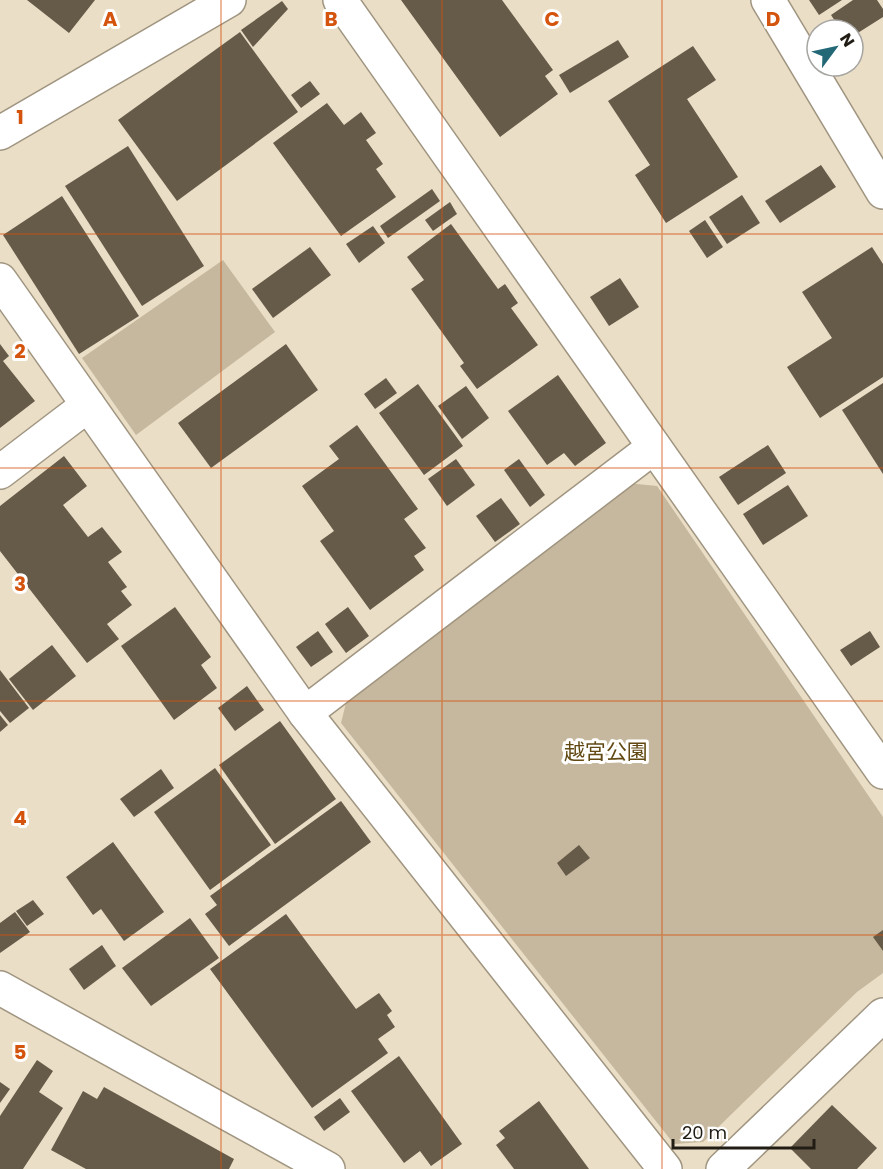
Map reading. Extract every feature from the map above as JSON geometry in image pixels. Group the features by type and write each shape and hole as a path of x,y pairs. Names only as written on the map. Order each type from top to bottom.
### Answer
{"street":[{"path":"0,133 229,0"},
{"path":"340,0 883,772"},
{"path":"768,0 883,192"},
{"path":"0,280 305,713 665,1169"},
{"path":"0,472 88,405"},
{"path":"305,713 654,447"},
{"path":"0,988 328,1169"},
{"path":"723,1169 883,1015"}],"green space":[{"path":"223,260 275,332 136,435 82,358"},
{"name":"越宮公園","path":"627,483 657,486 883,817 883,973 857,992 703,1142 674,1144 341,723 347,699"}],"building":[{"path":"27,0 95,0 69,33"},
{"path":"401,0 502,0 553,70 545,76 558,94 500,137"},
{"path":"809,0 842,0 819,15"},
{"path":"853,0 877,0 883,9 883,17 865,28 865,18 833,18 831,15"},
{"path":"282,1 288,9 253,47 241,30"},
{"path":"240,32 298,112 177,201 118,120"},
{"path":"618,40 629,57 570,93 559,75"},
{"path":"693,46 716,80 687,99 738,177 666,223 635,175 650,165 608,101"},
{"path":"310,81 320,94 301,108 291,95"},
{"path":"327,103 344,125 361,112 376,133 366,140 383,164 376,169 396,197 341,236 273,143"},
{"path":"128,146 204,266 142,306 65,186"},
{"path":"821,165 836,187 780,223 765,201"},
{"path":"432,189 440,201 388,238 380,226"},
{"path":"742,195 760,223 727,244 709,217"},
{"path":"62,196 139,316 79,354 3,235"},
{"path":"450,202 457,214 433,231 425,220"},
{"path":"705,220 723,247 707,258 689,231"},
{"path":"451,224 498,289 505,284 518,303 511,308 538,345 477,389 460,366 464,363 411,289 424,280 407,257"},
{"path":"373,226 385,243 359,263 346,244"},
{"path":"310,247 331,275 273,318 252,289"},
{"path":"872,247 883,264 883,377 820,418 787,367 832,338 802,292"},
{"path":"620,278 639,307 609,326 590,297"},
{"path":"0,344 9,356 3,361 35,401 0,428"},
{"path":"286,344 318,390 211,468 178,423"},
{"path":"558,375 606,443 575,466 564,453 547,465 508,411"},
{"path":"386,378 397,393 375,409 364,394"},
{"path":"883,383 883,474 842,410"},
{"path":"418,384 463,446 424,475 379,413"},
{"path":"466,386 489,418 462,439 438,406"},
{"path":"357,425 418,509 404,519 426,548 414,556 424,570 370,610 320,541 334,531 302,486 339,459 329,446"},
{"path":"768,445 786,473 738,505 719,477"},
{"path":"64,456 87,486 63,505 88,537 102,527 122,552 108,562 127,587 121,591 132,605 107,624 119,639 87,663 0,551 0,506"},
{"path":"456,459 475,485 447,506 428,479"},
{"path":"519,459 545,495 530,507 504,470"},
{"path":"788,485 808,516 763,545 743,514"},
{"path":"501,498 520,524 495,542 476,516"},
{"path":"175,607 211,657 201,665 217,688 174,720 121,646"},
{"path":"348,607 369,636 346,653 325,624"},
{"path":"318,631 333,652 311,667 296,647"},
{"path":"870,631 880,647 851,666 840,650"},
{"path":"52,645 76,676 33,710 9,679"},
{"path":"0,670 29,708 10,723 0,711"},
{"path":"247,686 264,710 235,731 218,708"},
{"path":"0,715 8,725 0,732"},
{"path":"280,721 336,799 275,844 219,765"},
{"path":"215,768 271,845 210,890 154,812"},
{"path":"161,769 174,788 134,817 120,799"},
{"path":"341,801 371,842 229,946 205,914 217,905 210,896"},
{"path":"113,842 164,912 124,941 101,909 93,915 66,877"},
{"path":"579,845 590,858 566,876 557,863"},
{"path":"33,900 44,914 27,926 16,911"},
{"path":"15,912 30,932 0,953 0,923"},
{"path":"286,914 356,1009 379,993 392,1011 387,1015 395,1027 378,1039 388,1053 312,1108 210,969"},
{"path":"190,918 219,958 151,1006 122,968"},
{"path":"883,930 883,951 873,937"},
{"path":"102,945 116,966 84,990 69,969"},
{"path":"399,1056 462,1144 431,1166 420,1151 404,1163 351,1091"},
{"path":"37,1060 53,1071 39,1092 63,1108 23,1169 0,1169 0,1116"},
{"path":"0,1082 10,1089 0,1103"},
{"path":"104,1087 234,1159 229,1169 86,1169 51,1150 83,1091 97,1099"},
{"path":"340,1098 350,1112 324,1131 314,1117"},
{"path":"539,1101 589,1169 514,1169 496,1145 505,1138 499,1131"},
{"path":"832,1105 877,1148 857,1169 811,1169 790,1148"}]}
